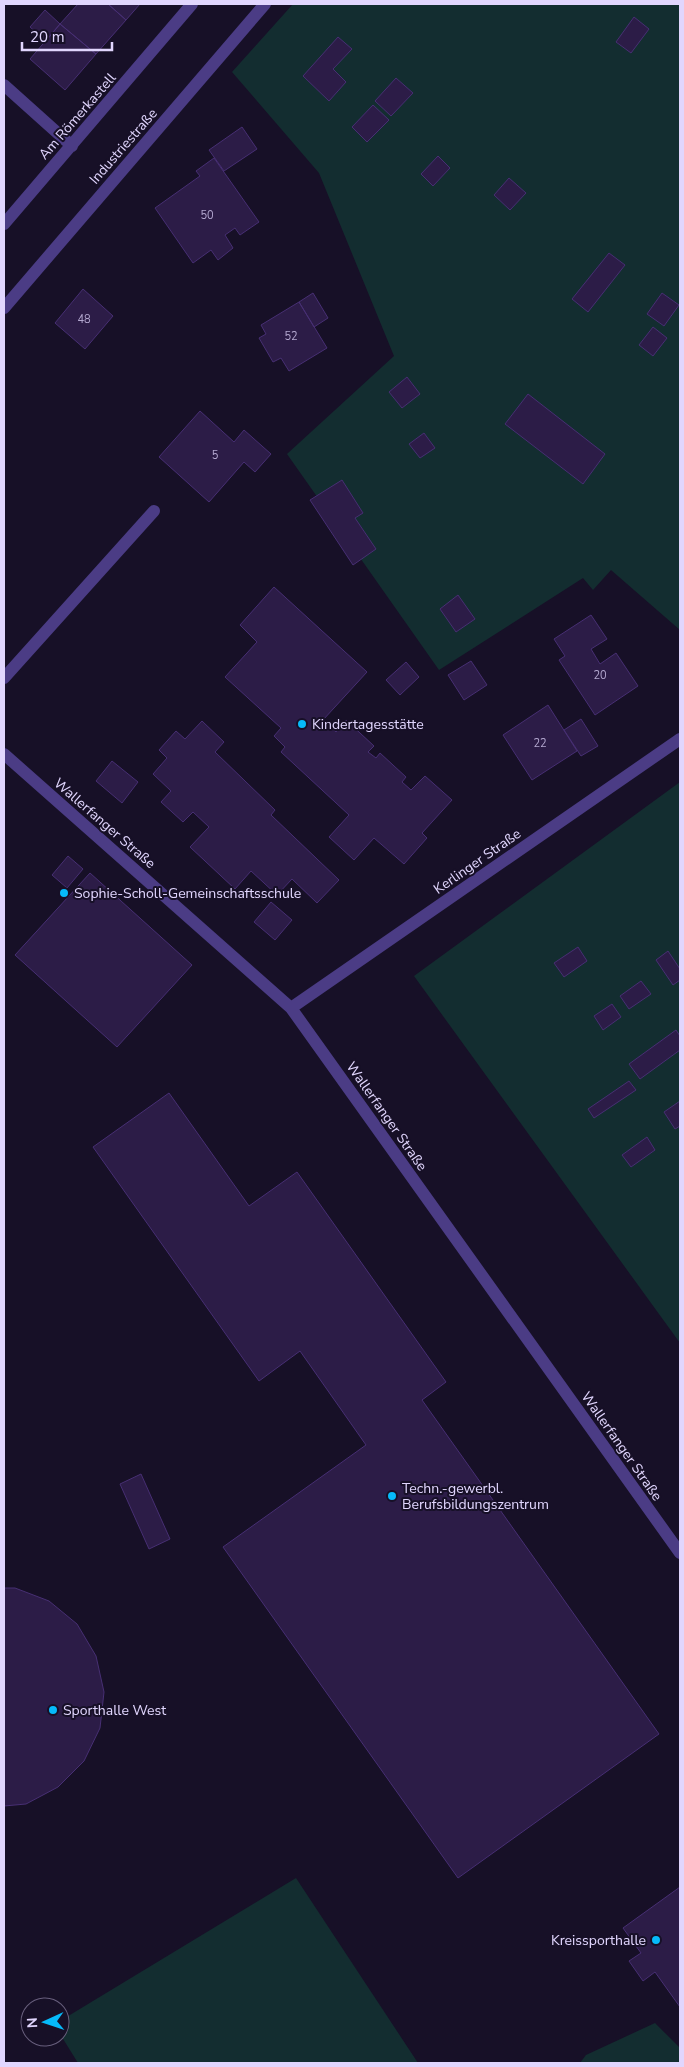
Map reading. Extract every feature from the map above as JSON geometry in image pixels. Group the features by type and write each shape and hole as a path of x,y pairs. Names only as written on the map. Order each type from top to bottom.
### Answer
{"street":[{"name":"Am Römerkastell","path":"4,224 192,4"},
{"name":"Industriestraße","path":"4,308 265,4"},
{"path":"4,85 72,146"},
{"path":"4,678 154,511"},
{"name":"Kerlinger Straße","path":"291,1008 680,738"},
{"name":"Wallerfanger Straße","path":"4,754 291,1008 680,1554"}],"green space":[{"path":"293,4 680,4 680,630 611,570 593,590 583,578 439,670 287,454 394,356 319,173 232,72"},
{"path":"680,782 680,1343 414,976"},
{"path":"296,1878 418,2063 78,2063 68,2047 70,2047 70,2015"},
{"path":"655,2023 680,2048 680,2063 580,2063 586,2055"}],"building":[{"path":"78,4 108,4 126,20 96,54 60,24"},
{"path":"108,4 140,4 126,20"},
{"path":"45,10 60,24 46,41 30,27"},
{"path":"634,17 649,29 631,53 616,42"},
{"path":"60,24 96,54 65,90 30,59"},
{"path":"338,37 352,49 333,69 346,82 329,101 303,76"},
{"path":"396,78 413,93 391,116 375,101"},
{"path":"373,105 389,120 367,142 352,127"},
{"path":"242,127 257,149 224,171 209,150"},
{"path":"438,156 450,168 433,186 421,174"},
{"path":"214,158 259,222 240,235 235,228 225,235 233,248 218,260 211,250 193,263 155,208 200,176 196,171"},
{"path":"509,178 526,193 510,210 494,195"},
{"path":"609,253 625,265 588,312 572,299"},
{"path":"83,289 113,316 85,349 55,323"},
{"path":"313,293 328,318 314,327 299,302"},
{"path":"662,293 679,305 664,326 647,314"},
{"path":"299,302 327,348 289,371 281,358 273,362 259,338 266,334 261,325"},
{"path":"653,327 667,338 653,356 639,345"},
{"path":"407,377 420,394 402,408 389,392"},
{"path":"528,394 605,454 583,484 505,424"},
{"path":"200,411 234,442 244,430 271,454 255,472 244,462 209,502 159,457"},
{"path":"424,433 435,448 420,458 409,444"},
{"path":"342,480 363,513 355,518 376,549 353,565 310,500"},
{"name":"Kindertagesstätte","path":"274,587 367,672 323,720 336,732 346,720 374,746 368,752 376,758 380,753 406,777 402,782 411,790 425,776 452,800 422,833 427,838 404,864 374,838 354,860 329,837 349,815 281,752 285,747 274,736 281,728 225,677 257,642 240,625"},
{"path":"458,595 475,619 456,632 440,609"},
{"path":"591,615 607,639 591,649 600,664 616,653 638,686 595,715 559,660 565,656 554,639"},
{"path":"471,661 487,685 464,700 448,675"},
{"path":"406,662 419,677 400,695 386,680"},
{"path":"548,705 577,751 532,780 503,735"},
{"path":"581,719 598,746 581,756 564,730"},
{"path":"202,721 224,742 215,752 275,810 271,815 339,880 317,903 292,879 277,895 251,871 235,889 190,847 209,827 193,812 183,822 161,802 171,791 153,774 167,758 159,750 176,731 185,739"},
{"path":"112,761 138,782 122,803 96,781"},
{"path":"68,856 83,869 67,888 52,875"},
{"path":"90,873 192,965 117,1047 15,955"},
{"path":"271,902 292,920 275,940 254,922"},
{"path":"578,947 587,961 564,977 554,963"},
{"path":"668,951 680,969 680,980 673,985 656,960"},
{"path":"641,981 651,994 629,1009 620,996"},
{"path":"612,1004 621,1017 603,1030 594,1016"},
{"path":"676,1030 680,1036 680,1050 640,1079 629,1064"},
{"path":"629,1081 636,1090 594,1118 588,1109"},
{"name":"Techn.-gewerbl. Berufsbildungszentrum","path":"169,1093 249,1206 297,1172 446,1382 422,1400 659,1734 458,1878 223,1547 366,1445 300,1351 259,1381 93,1147"},
{"path":"680,1101 680,1126 675,1129 664,1112"},
{"path":"647,1137 655,1150 631,1167 622,1155"},
{"path":"141,1474 170,1539 149,1549 120,1484"},
{"name":"Sporthalle West","path":"4,1588 15,1588 49,1601 77,1624 96,1656 104,1692 100,1728 84,1761 58,1787 26,1804 4,1806"},
{"name":"Kreissporthalle","path":"680,1887 680,2007 655,1972 643,1981 629,1961 641,1953 623,1928"}],"place":[{"name":"Kindertagesstätte","path":"302,724"},
{"name":"Sophie-Scholl-Gemeinschaftsschule","path":"64,893"},
{"name":"Techn.-gewerbl. Berufsbildungszentrum","path":"392,1496"},
{"name":"Sporthalle West","path":"53,1710"},
{"name":"Kreissporthalle","path":"656,1940"}]}
